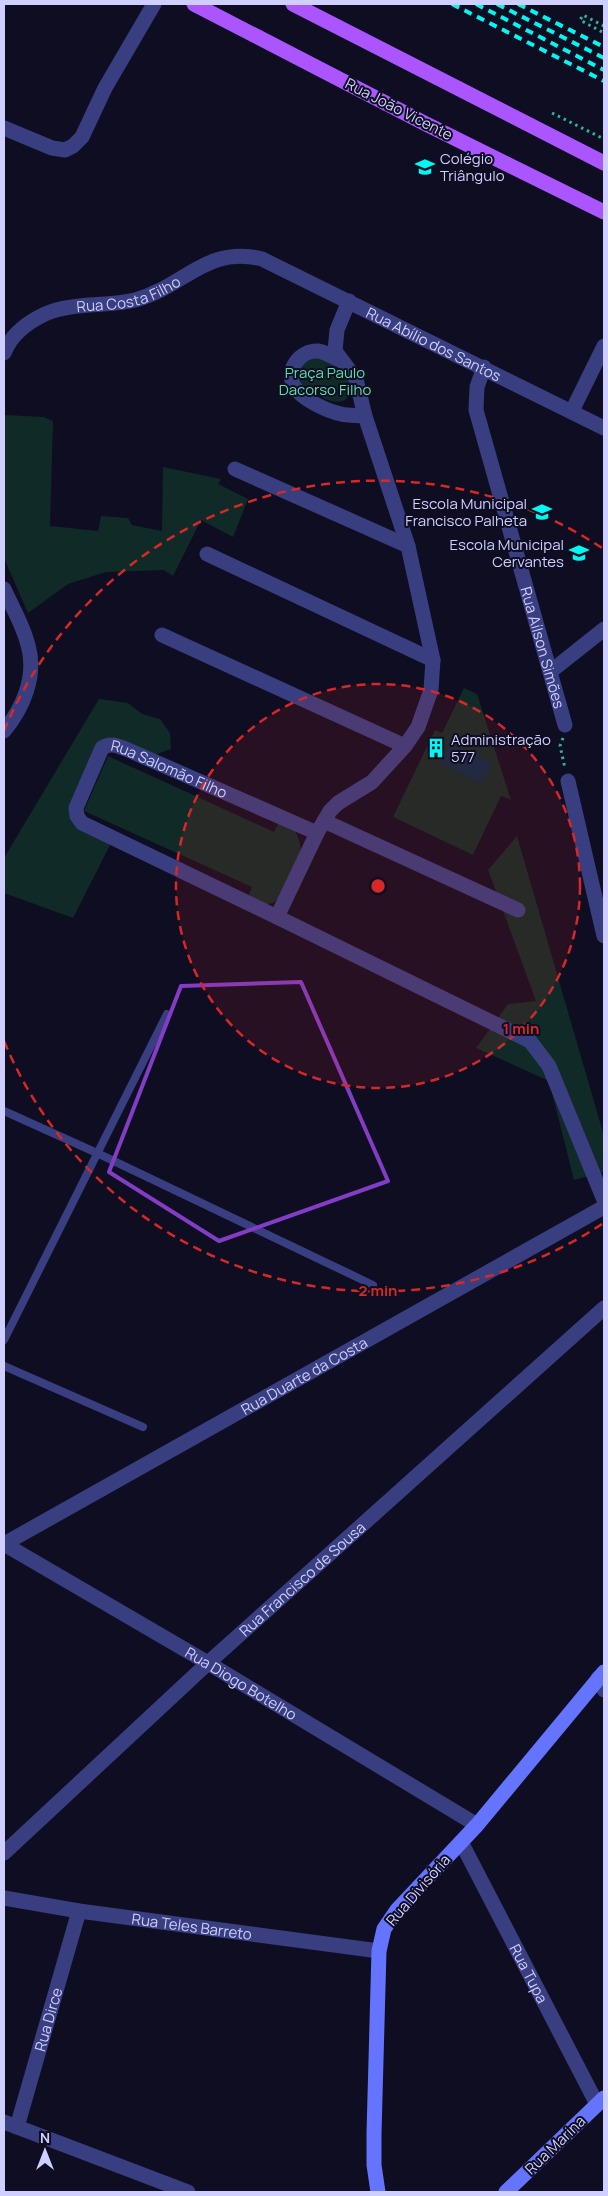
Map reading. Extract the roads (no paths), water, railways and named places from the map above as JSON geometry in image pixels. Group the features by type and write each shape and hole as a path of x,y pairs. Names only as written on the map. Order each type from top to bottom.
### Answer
{"main road":[{"name":"Rua João Vicente","path":"194,4 426,124 604,212"},
{"path":"293,4 604,163"}],"street":[{"path":"4,128 52,148 65,150 74,146 82,137 105,88 154,4"},
{"name":"Rua Costa Filho","path":"4,353 20,330 47,313 60,309 101,306 136,299 170,286 199,267 216,259 242,256 262,259"},
{"name":"Rua Abílio dos Santos","path":"262,259 484,367 604,428"},
{"path":"277,917 320,827 338,803 372,782 405,746 418,727 427,706 431,690 434,660 408,546 365,416 356,379 335,352 336,336 349,301"},
{"path":"336,336 315,351 304,354 296,362 292,377 297,389 309,399 334,412 365,416"},
{"path":"572,411 604,346"},
{"path":"315,351 323,352 340,360"},
{"name":"Rua Aílson Simões","path":"484,367 477,387 476,410 565,725"},
{"path":"235,469 408,546"},
{"path":"207,554 434,660"},
{"path":"4,588 29,647 30,668 26,694 15,717 4,731"},
{"path":"550,672 604,629"},
{"path":"162,634 405,746"},
{"name":"Rua Salomão Filho","path":"518,910 320,827 113,744 102,748 76,808 77,816 82,823 530,1041 549,1066 604,1200"},
{"path":"568,781 604,933"},
{"name":"Rua Duarte da Costa","path":"4,1544 604,1207"},
{"name":"Rua Francisco de Sousa","path":"4,1853 208,1663 604,1308"},
{"name":"Rua Diogo Botelho","path":"4,1544 208,1663 477,1825"},
{"name":"Rua Divisória","path":"378,2192 374,2165 374,2133 379,1951 384,1929 397,1910 477,1825 602,1680"},
{"name":"Rua Tupa","path":"461,1842 601,2101"},
{"name":"Rua Teles Barreto","path":"4,1898 79,1911 379,1951"},
{"name":"Rua Dirce","path":"10,2124 79,1911"},
{"name":"Rua Marina","path":"506,2192 601,2101"},
{"path":"10,2124 188,2192"}],"lane":[{"path":"4,1340 167,1014"},
{"path":"4,1111 97,1153 373,1285"},
{"path":"4,1366 143,1428"}],"water":[{"path":"450,744 492,763 482,783 441,764"}],"railway":[{"path":"452,4 604,81"},
{"path":"476,4 604,70"},
{"path":"497,4 604,58"},
{"path":"518,4 604,47"}],"place":[{"name":"Colégio Triângulo","path":"425,167"},
{"name":"Escola Municipal Francisco Palheta","path":"542,512"},
{"name":"Escola Municipal Cervantes","path":"579,553"},
{"name":"Administração 577","path":"436,748"}],"park label":[{"name":"Praça Paulo Dacorso Filho","path":"325,380"}]}
